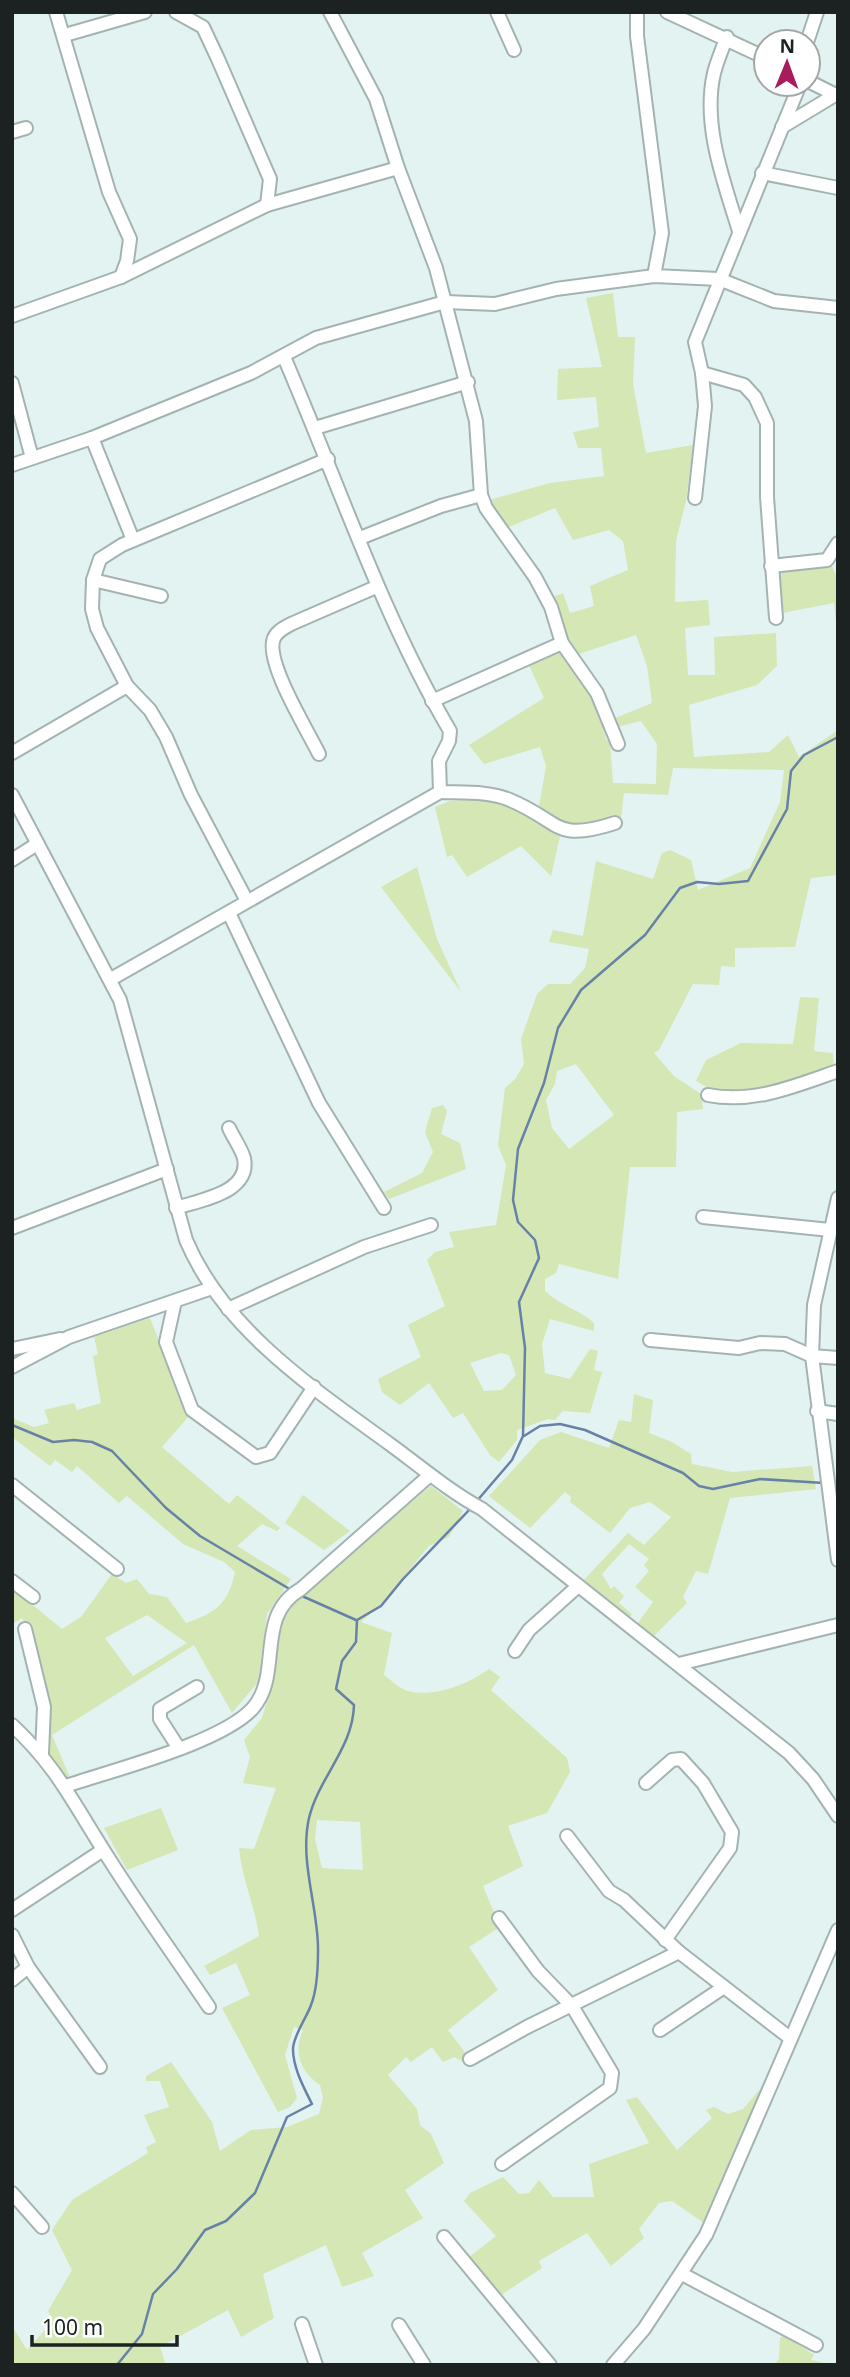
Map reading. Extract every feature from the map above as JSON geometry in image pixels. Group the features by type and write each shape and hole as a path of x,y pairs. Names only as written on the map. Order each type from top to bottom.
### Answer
{"street":[{"path":"56,12 65,35 109,192 130,239 127,261 121,277"},
{"path":"65,35 145,12"},
{"path":"176,12 203,27 213,48 270,179 267,205"},
{"path":"497,12 514,50"},
{"path":"637,12 662,233 654,276"},
{"path":"667,12 752,50"},
{"path":"335,14 376,99 398,168 436,268 476,421 481,495 486,508 535,578 551,607 562,643 597,693 618,744"},
{"path":"727,37 714,71 712,100 720,170 739,231"},
{"path":"782,127 836,96"},
{"path":"695,498 705,406 702,373 695,353 695,336 794,98"},
{"path":"12,132 26,128"},
{"path":"12,316 121,277 267,205 398,168"},
{"path":"762,173 838,188"},
{"path":"12,465 92,438 284,357 316,338 445,302 495,304 556,289 654,276 719,279 774,301 838,307"},
{"path":"284,357 360,538 376,587 451,734 439,761 440,792"},
{"path":"702,373 744,385 765,415 768,434 771,566 776,618"},
{"path":"315,428 467,382"},
{"path":"12,383 32,458"},
{"path":"92,438 133,540"},
{"path":"247,901 191,795 166,737 150,710 127,686 97,628 92,609 93,580 100,559 133,540 328,459"},
{"path":"360,538 440,506 481,495"},
{"path":"771,566 827,560 838,543"},
{"path":"93,580 162,596"},
{"path":"319,754 274,660 273,639 290,624 376,587"},
{"path":"432,701 562,643"},
{"path":"12,753 127,686"},
{"path":"111,979 440,792 492,794 510,799 563,830 578,833 615,823"},
{"path":"12,795 111,979 129,1027 176,1208 190,1250 228,1309 314,1387 457,1495 482,1510 789,1753 813,1779 838,1816"},
{"path":"12,860 37,844"},
{"path":"229,913 319,1102 384,1208"},
{"path":"708,1095 730,1099 767,1094 838,1071"},
{"path":"176,1208 232,1188 242,1176 244,1158 229,1128"},
{"path":"12,1228 167,1169"},
{"path":"838,1198 814,1305 812,1356 838,1560"},
{"path":"703,1217 830,1230"},
{"path":"228,1309 364,1247 431,1225"},
{"path":"12,1349 69,1337 212,1288"},
{"path":"175,1301 166,1342 192,1410 256,1457 270,1452 314,1387"},
{"path":"12,1367 69,1337"},
{"path":"650,1340 738,1348 760,1343 785,1344 812,1356 838,1358"},
{"path":"817,1411 838,1414"},
{"path":"66,1787 178,1748 227,1727 252,1709 262,1694 276,1614 286,1597 301,1589 430,1475"},
{"path":"12,1485 117,1569"},
{"path":"12,1581 33,1597"},
{"path":"515,1651 529,1630 577,1587"},
{"path":"678,1664 838,1625"},
{"path":"25,1629 44,1707 42,1752"},
{"path":"178,1748 160,1719 160,1709 197,1687"},
{"path":"13,1727 42,1752 103,1850 209,2007"},
{"path":"646,1783 672,1760 681,1759 703,1783 732,1832 730,1848 665,1940"},
{"path":"567,1836 609,1891 624,1900 679,1952 790,2038"},
{"path":"12,1910 103,1850"},
{"path":"499,1918 538,1971 572,2006 612,2073 613,2082 610,2088 502,2164"},
{"path":"612,2365 644,2329 705,2235 838,1930"},
{"path":"12,1935 27,1967 100,2067"},
{"path":"471,2059 679,1952"},
{"path":"12,1980 27,1967"},
{"path":"660,2030 724,1987"},
{"path":"12,2193 41,2227"},
{"path":"444,2237 550,2365"},
{"path":"682,2274 816,2345"},
{"path":"302,2325 316,2365"},
{"path":"399,2325 424,2365"}],"green space":[{"path":"613,293 618,337 635,337 633,384 646,453 693,445 686,501 676,541 675,602 708,600 710,625 685,628 688,675 715,675 714,637 776,633 777,666 757,685 689,705 694,757 769,752 788,735 799,757 838,730 838,875 811,878 795,947 735,948 735,967 721,966 719,985 693,984 659,1050 654,1053 674,1076 701,1094 703,1109 677,1112 676,1167 630,1167 618,1279 559,1264 556,1273 545,1279 545,1291 594,1323 594,1331 550,1319 542,1344 545,1373 570,1379 590,1349 598,1351 594,1370 602,1372 590,1413 563,1411 555,1420 548,1419 517,1430 517,1440 499,1462 490,1455 463,1413 453,1418 429,1383 400,1405 382,1392 378,1379 421,1357 408,1325 445,1306 427,1260 435,1252 454,1247 449,1232 496,1225 506,1165 498,1145 505,1088 516,1078 524,1064 521,1039 537,994 548,984 570,984 585,968 589,949 549,942 553,930 583,936 596,861 653,879 662,853 670,850 691,860 698,890 750,868 780,802 784,770 673,768 668,795 624,793 621,820 612,825 591,827 569,823 538,812 546,766 540,747 484,764 469,745 544,698 527,661 559,647 587,683 606,725 603,727 606,740 610,740 613,783 656,784 657,744 641,721 617,727 613,719 652,703 647,666 636,635 579,654 562,628 555,596 563,593 570,613 594,606 590,586 628,570 623,541 609,530 573,540 555,508 506,528 489,500 550,483 604,476 601,448 578,448 573,432 599,427 596,397 557,400 558,369 602,367 586,298","holes":["576,1064 614,1115 569,1149 552,1128 546,1100 555,1084 557,1071","501,1353 509,1355 516,1375 502,1390 484,1391 470,1363"]},
{"path":"831,564 838,580 838,643 834,603 782,613 779,570"},
{"path":"479,799 504,803 561,832 551,876 521,846 467,877 452,855 447,857 435,807 450,801"},
{"path":"417,867 437,939 461,992 381,887"},
{"path":"800,997 819,998 814,1051 833,1053 834,1076 738,1094 714,1091 696,1081 706,1060 741,1043 793,1044"},
{"path":"443,1105 447,1111 441,1134 460,1143 466,1169 389,1199 384,1192 422,1173 433,1152 425,1132 432,1108"},
{"path":"150,1318 189,1416 162,1447 229,1504 237,1495 280,1528 277,1531 262,1524 237,1546 291,1579 267,1614 258,1682 232,1713 194,1645 52,1735 71,1780 63,1775 44,1751 46,1691 32,1633 22,1618 12,1624 12,1588 62,1629 81,1617 112,1574 126,1583 137,1579 149,1594 167,1597 186,1623 206,1615 225,1599 235,1572 224,1562 183,1544 127,1496 119,1503 77,1466 72,1472 55,1460 50,1466 12,1437 12,1418 34,1427 49,1423 44,1410 74,1403 77,1410 101,1403 93,1356 98,1354 94,1337","holes":["147,1615 187,1643 133,1676 105,1638"]},
{"path":"634,1394 653,1400 649,1433 672,1442 691,1454 692,1464 732,1472 812,1466 816,1489 730,1498 708,1574 696,1571 683,1597 687,1603 650,1640 635,1627 653,1602 635,1587 649,1571 644,1565 649,1559 629,1544 602,1574 611,1589 614,1586 624,1596 619,1603 632,1614 627,1622 581,1583 628,1533 644,1545 671,1517 650,1502 630,1508 610,1533 570,1502 571,1497 565,1492 530,1528 489,1496 540,1440 561,1432 609,1448 619,1420 631,1422"},
{"path":"431,1486 463,1511 449,1537 429,1546 383,1602 361,1622 392,1633 384,1675 405,1690 429,1693 471,1680 489,1669 500,1677 491,1690 567,1758 570,1772 547,1813 508,1826 523,1866 483,1886 500,1927 469,1947 498,1990 448,2030 468,2056 464,2062 454,2057 443,2062 432,2047 411,2062 406,2057 388,2075 417,2109 420,2125 431,2134 444,2163 405,2190 423,2218 362,2253 374,2276 342,2287 326,2245 263,2274 274,2318 241,2337 228,2310 160,2347 166,2365 12,2365 12,2326 27,2350 53,2321 48,2311 72,2270 52,2230 72,2200 148,2153 146,2147 156,2142 144,2115 169,2107 160,2081 146,2081 146,2076 171,2062 212,2122 220,2151 251,2130 287,2127 319,2114 323,2098 320,2085 308,2074 300,2060 299,2046 303,2030 294,2027 285,2055 297,2098 290,2107 278,2112 222,2008 250,1995 236,1963 210,1975 204,1966 259,1936 239,1848 254,1849 276,1788 243,1783 250,1757 244,1740 262,1718 270,1691 282,1622 297,1599","holes":["317,1820 360,1822 363,1870 322,1868 315,1839"]},
{"path":"303,1495 350,1531 324,1550 285,1523"},
{"path":"161,1808 178,1850 127,1870 104,1828"},
{"path":"761,2088 704,2223 672,2201 659,2203 639,2229 644,2238 611,2266 587,2233 539,2261 542,2268 501,2295 468,2258 496,2236 464,2201 470,2193 503,2177 519,2194 529,2193 539,2180 553,2197 594,2197 589,2164 649,2143 626,2100 637,2097 677,2150 712,2118 706,2110 714,2107 728,2114 743,2109"},
{"path":"784,2335 814,2355 811,2360 833,2365 774,2365 779,2359 780,2338"}],"waterway":[{"path":"476,1502 512,1460 523,1436 525,1348 519,1302 539,1258 535,1240 518,1222 513,1200 518,1149 544,1083 558,1028 581,990 645,935 680,888 697,882 719,884 748,881 787,809 791,771 804,755 838,737"},
{"path":"524,1436 540,1426 560,1424 585,1430 683,1473 699,1486 713,1489 760,1479 824,1483"},
{"path":"12,1425 53,1442 92,1442 112,1451 166,1508 200,1536 293,1591"},
{"path":"117,2365 142,2334 153,2294 177,2269 205,2230 226,2221 255,2193 287,2117 312,2104 302,2085 293,2056 295,2038 313,1999 317,1971 317,1935 306,1852 307,1835 314,1803 342,1749 352,1721 354,1705 336,1689 342,1661 356,1642 357,1620 381,1606 472,1507"},
{"path":"302,1596 356,1620"}]}
